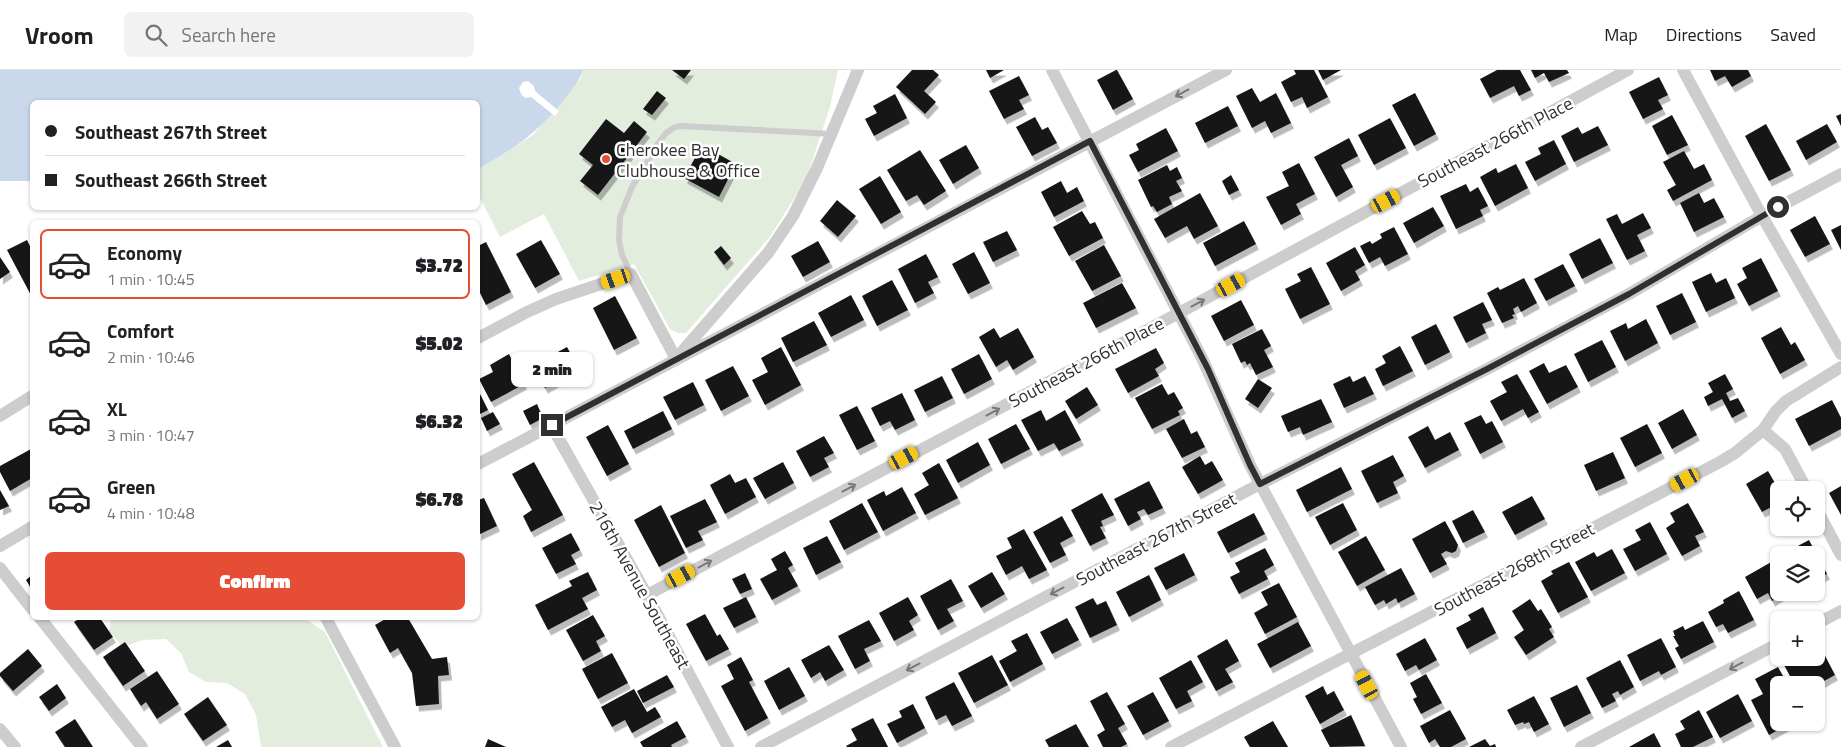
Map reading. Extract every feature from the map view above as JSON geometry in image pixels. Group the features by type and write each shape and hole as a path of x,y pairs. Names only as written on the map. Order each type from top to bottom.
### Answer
{"street":[{"path":"676,359 780,237 804,195 832,134 858,70"},
{"path":"1052,70 1213,380 1250,465 1401,747"},
{"path":"480,463 1226,70"},
{"name":"Southeast 266th Place","path":"647,594 1179,313 1628,70"},
{"path":"1683,70 1762,216 1841,354"},
{"name":"Southeast 267th Street","path":"761,747 1260,484 1487,369 1629,294 1762,216 1841,174"},
{"path":"480,337 549,302 631,274 676,359"},
{"name":"Southeast 268th Street","path":"1171,747 1720,462 1735,453 1764,430 1776,411 1786,401 1841,367"},
{"path":"0,416 30,397"},
{"name":"216th Avenue Southeast","path":"552,425 647,594 728,747"},
{"path":"1764,430 1785,449 1802,481"},
{"path":"1825,524 1840,550"},
{"path":"0,546 30,528"},
{"path":"0,568 30,606"},
{"path":"1825,619 1841,611"},
{"path":"42,620 142,747"},
{"path":"327,620 395,747"},
{"path":"1581,747 1770,648"},
{"path":"0,729 15,747"}],"lane":[{"path":"631,274 622,255 619,240 620,218 632,187 666,133 675,127 682,126 832,134"}],"green space":[{"path":"583,70 838,70 830,107 806,180 769,238 686,333 678,333 670,329 634,264 579,281 544,214 500,237 480,198 480,168 533,135 581,78"},
{"path":"111,620 307,620 325,632 383,747 261,747 256,715 245,694 227,683 206,682 189,672 181,653 166,639 143,640 123,647 109,631"}],"water":[{"path":"0,70 583,70 578,81 567,96 537,129 516,146 480,168 480,100 30,100 30,181 0,181"}],"pier":[{"path":"528,81 534,86 535,91 559,111 555,116 531,97 525,98 521,94 519,88 523,82"}],"building":[{"path":"672,70 691,70 684,79"},
{"path":"912,70 933,70 939,75 924,91 936,102 925,114 896,87"},
{"path":"986,70 1004,70 990,78"},
{"path":"1116,70 1133,99 1113,110 1097,80"},
{"path":"1294,70 1314,70 1328,97 1307,108 1302,97 1291,102 1281,82 1296,74"},
{"path":"1318,70 1341,70 1323,80"},
{"path":"1497,70 1520,70 1531,90 1519,96 1514,86 1490,98 1480,79"},
{"path":"1531,70 1567,70 1569,73 1549,82 1544,73 1535,78"},
{"path":"1710,70 1748,70 1751,76 1732,87 1725,76 1715,81"},
{"path":"1019,76 1029,95 1019,100 1024,109 1004,119 989,91"},
{"path":"1659,77 1668,95 1658,100 1663,109 1643,119 1629,92"},
{"path":"1252,88 1260,102 1276,93 1291,123 1271,133 1265,121 1252,128 1236,96"},
{"path":"657,91 666,98 652,115 643,109"},
{"path":"1415,93 1436,134 1414,146 1392,105"},
{"path":"895,94 907,118 874,136 865,119 877,113 873,106"},
{"path":"1228,106 1238,126 1205,143 1195,123"},
{"path":"1841,114 1841,126 1836,116"},
{"path":"1672,115 1688,145 1667,155 1652,126"},
{"path":"1035,117 1042,130 1048,127 1057,143 1032,156 1016,127"},
{"path":"1390,118 1406,148 1374,165 1358,135"},
{"name":"Cherokee Bay Clubhouse & Office","path":"606,119 624,133 634,121 647,132 598,195 580,181 593,165 579,154"},
{"path":"1766,124 1791,170 1769,181 1745,136"},
{"path":"1827,124 1837,142 1806,160 1796,141"},
{"path":"1598,126 1608,145 1574,162 1561,136 1578,127 1582,134"},
{"path":"1166,128 1178,151 1138,172 1129,155 1139,150 1136,144"},
{"path":"1349,138 1358,156 1341,165 1353,187 1336,197 1314,157"},
{"path":"1554,140 1566,164 1535,181 1525,162 1541,154 1538,148"},
{"path":"702,145 736,164 719,197 684,178"},
{"path":"966,145 979,168 953,184 939,160"},
{"path":"920,150 946,191 924,205 917,195 906,201 887,170"},
{"path":"1684,151 1694,169 1704,164 1712,180 1673,201 1667,190 1676,185 1663,162"},
{"path":"1299,163 1315,194 1296,204 1301,214 1281,225 1266,197 1289,186 1282,172"},
{"path":"1516,164 1528,188 1495,206 1480,177 1496,168 1498,173"},
{"path":"1167,165 1170,171 1177,167 1182,178 1176,181 1182,191 1169,197 1172,204 1157,212 1153,206 1151,207 1138,180"},
{"path":"1231,175 1239,190 1229,195 1222,181"},
{"path":"880,176 901,212 881,224 859,189"},
{"path":"1061,181 1067,193 1077,187 1084,201 1054,217 1041,192"},
{"path":"1466,184 1470,192 1478,187 1488,206 1480,210 1483,216 1456,229 1440,196"},
{"path":"1200,193 1218,226 1194,239 1187,226 1165,238 1154,219"},
{"path":"1699,193 1704,203 1714,198 1724,217 1694,232 1680,203"},
{"path":"837,200 856,216 838,237 820,221"},
{"path":"1433,207 1444,226 1414,243 1403,223"},
{"path":"1082,211 1090,224 1095,222 1103,238 1069,256 1053,227"},
{"path":"1643,213 1651,228 1637,235 1645,251 1627,260 1606,219 1617,214 1622,224"},
{"path":"1815,216 1830,244 1805,257 1790,230"},
{"path":"1244,221 1256,244 1215,266 1203,243"},
{"path":"1841,225 1841,250 1831,230"},
{"path":"1394,227 1408,254 1385,266 1380,257 1369,263 1360,246 1370,241 1372,244 1382,238 1380,234"},
{"path":"1007,231 1017,250 993,262 983,242"},
{"path":"1600,238 1613,263 1582,279 1569,254"},
{"path":"27,240 30,246 30,293 7,250"},
{"path":"541,240 560,274 535,288 516,254"},
{"path":"818,241 830,262 803,277 791,256"},
{"path":"486,242 511,292 486,305 480,293 480,245"},
{"path":"1104,245 1121,276 1092,291 1075,261"},
{"path":"721,246 731,258 724,265 714,252"},
{"path":"1355,247 1365,265 1355,271 1360,280 1341,291 1326,263"},
{"path":"974,252 990,283 968,294 952,264"},
{"path":"926,254 938,277 928,282 934,293 915,303 898,269"},
{"path":"0,257 10,272 0,279"},
{"path":"1761,258 1778,291 1749,306 1737,284 1747,278 1742,268"},
{"path":"1563,264 1575,286 1546,301 1534,279"},
{"path":"1311,267 1330,304 1300,319 1285,289 1301,281 1297,274"},
{"path":"1711,273 1716,283 1726,278 1735,298 1706,312 1692,282"},
{"path":"1524,278 1537,303 1521,312 1518,306 1513,309 1515,314 1512,315 1514,318 1502,323 1487,293 1498,287 1500,290"},
{"path":"892,280 908,310 877,326 862,296"},
{"path":"1122,283 1136,308 1096,328 1083,303"},
{"path":"1682,293 1696,322 1670,335 1656,306"},
{"path":"851,295 864,320 831,337 818,313"},
{"path":"615,296 637,338 614,350 593,308"},
{"path":"1241,300 1254,325 1224,341 1211,316"},
{"path":"1483,302 1492,320 1482,324 1486,333 1466,343 1453,317"},
{"path":"1646,319 1658,343 1625,361 1610,331 1626,323 1628,329"},
{"path":"814,321 827,345 793,362 781,338"},
{"path":"1436,324 1450,352 1425,365 1411,337"},
{"path":"1781,327 1791,345 1795,342 1805,360 1780,374 1761,338"},
{"path":"994,328 1000,338 1018,328 1034,357 1013,370 1007,360 996,367 979,337"},
{"path":"1262,329 1271,346 1264,350 1273,367 1256,375 1250,363 1247,365 1245,361 1241,363 1232,344"},
{"path":"1602,340 1616,367 1588,382 1574,354"},
{"path":"1400,346 1413,371 1383,386 1375,369 1386,363 1382,356"},
{"path":"567,347 579,369 545,388 532,366"},
{"path":"781,347 801,385 765,405 752,380 768,372 761,358"},
{"path":"1156,348 1164,363 1155,369 1159,376 1128,393 1115,369"},
{"path":"509,354 524,384 491,402 480,381 480,378 493,372 490,365"},
{"path":"979,354 992,379 964,394 951,369"},
{"path":"1544,363 1549,373 1566,365 1578,387 1547,404 1529,371"},
{"path":"733,366 749,396 721,411 705,380"},
{"path":"1517,374 1539,412 1528,418 1523,409 1501,421 1490,401 1507,392 1501,382"},
{"path":"1725,374 1733,389 1726,393 1730,401 1738,398 1745,411 1732,418 1722,399 1708,406 1704,397 1713,392 1708,383"},
{"path":"942,376 953,398 925,412 914,390"},
{"path":"1350,376 1353,382 1365,376 1374,394 1344,408 1333,384"},
{"path":"1258,379 1272,388 1258,408 1245,399"},
{"path":"693,382 704,405 675,420 663,397"},
{"path":"1162,384 1168,395 1174,392 1183,408 1178,411 1180,415 1152,429 1135,398"},
{"path":"1087,387 1098,405 1076,419 1065,401"},
{"path":"902,393 915,420 895,430 890,421 880,426 871,408"},
{"path":"480,394 488,410 480,414"},
{"path":"1321,399 1332,422 1303,435 1300,427 1288,432 1281,416"},
{"path":"1832,400 1841,418 1841,429 1809,446 1795,419"},
{"path":"537,404 543,418 530,425 523,411"},
{"path":"857,406 875,441 857,450 839,415"},
{"path":"1683,409 1697,435 1672,449 1658,423"},
{"path":"1041,410 1046,421 1065,410 1081,440 1059,451 1054,443 1038,451 1021,420"},
{"path":"663,411 672,429 633,449 624,431"},
{"path":"493,412 500,424 487,431 481,418"},
{"path":"1481,415 1486,424 1492,421 1503,442 1480,454 1464,423"},
{"path":"1184,419 1191,434 1197,431 1205,447 1182,458 1166,429"},
{"path":"1016,424 1030,449 1001,464 988,439"},
{"path":"1647,424 1662,453 1635,467 1620,438"},
{"path":"608,425 629,464 607,476 586,437"},
{"path":"1428,426 1435,440 1450,432 1459,450 1425,468 1408,437"},
{"path":"824,436 834,453 824,458 829,467 810,477 796,451"},
{"path":"978,442 990,465 958,483 946,460"},
{"path":"30,450 30,479 10,491 0,472 0,466"},
{"path":"1613,452 1625,478 1596,491 1584,465"},
{"path":"1393,455 1404,476 1393,482 1398,493 1377,503 1361,471"},
{"path":"1200,456 1205,465 1212,461 1223,480 1198,494 1182,467"},
{"path":"534,462 563,515 531,532 523,516 532,510 512,474"},
{"path":"783,462 794,483 765,499 753,478"},
{"path":"939,463 958,498 925,515 914,494 929,485 922,473"},
{"path":"1341,467 1352,489 1307,512 1296,490"},
{"path":"1768,471 1774,481 1770,481 1770,508 1762,512 1746,484"},
{"path":"730,474 735,483 746,478 756,497 725,514 710,485"},
{"path":"1149,481 1163,508 1148,515 1144,509 1137,512 1141,519 1128,526 1114,499"},
{"path":"1841,486 1841,515 1829,493"},
{"path":"902,487 916,513 883,531 867,500 884,491 886,496"},
{"path":"0,490 9,506 0,510"},
{"path":"1102,493 1114,515 1101,521 1103,526 1100,527 1106,538 1090,546 1071,510"},
{"path":"1532,496 1545,519 1515,535 1502,512"},
{"path":"484,498 497,526 480,534 480,499"},
{"path":"705,499 717,522 698,531 703,540 686,548 670,516"},
{"path":"862,503 878,532 844,550 829,521"},
{"path":"1343,503 1357,530 1330,545 1315,517"},
{"path":"1688,503 1704,532 1695,536 1700,546 1682,556 1666,528 1675,522 1670,513"},
{"path":"661,505 685,553 659,567 634,520"},
{"path":"1473,510 1485,532 1463,543 1452,521"},
{"path":"1254,513 1265,534 1228,553 1217,532"},
{"path":"1062,516 1073,536 1060,543 1066,555 1050,563 1033,532"},
{"path":"1445,521 1458,545 1456,551 1452,553 1446,551 1441,554 1447,564 1430,573 1412,539"},
{"path":"1650,522 1667,554 1635,571 1623,549 1641,540 1635,530"},
{"path":"1024,529 1047,570 1029,579 1022,566 1006,575 996,556 1012,548 1007,538"},
{"path":"571,533 580,550 571,555 576,564 556,574 542,548"},
{"path":"827,536 841,562 816,575 803,548"},
{"path":"1366,536 1385,570 1357,586 1338,552"},
{"path":"1809,540 1812,546 1798,546"},
{"path":"1265,548 1274,565 1264,571 1268,579 1239,594 1230,577 1240,572 1235,563"},
{"path":"1612,549 1625,573 1591,591 1575,562 1594,552 1597,557"},
{"path":"785,551 793,565 788,568 798,586 772,600 760,579 777,570 771,559"},
{"path":"1184,553 1195,575 1166,590 1154,568"},
{"path":"1569,562 1588,597 1558,613 1541,581 1553,574 1551,571"},
{"path":"1770,563 1770,597 1768,593 1757,599 1745,577"},
{"path":"1401,568 1415,594 1398,603 1396,598 1386,604 1384,600 1375,605 1365,587"},
{"path":"588,572 597,590 582,598 588,609 548,630 535,605 572,586 569,581"},
{"path":"992,572 1005,594 981,608 968,586"},
{"path":"745,573 752,589 740,594 732,579"},
{"path":"1149,575 1161,600 1129,617 1116,592"},
{"path":"30,577 30,587 26,580"},
{"path":"951,579 963,601 947,609 954,621 938,630 920,596"},
{"path":"1279,583 1297,617 1265,634 1254,613 1268,605 1261,592"},
{"path":"1739,591 1754,620 1728,633 1723,624 1716,627 1708,612 1724,603 1723,600"},
{"path":"746,597 756,617 734,628 723,608"},
{"path":"908,597 918,615 909,621 914,630 894,641 879,613"},
{"path":"1093,598 1097,605 1106,601 1117,625 1090,638 1075,607"},
{"path":"1530,599 1538,611 1541,609 1552,627 1549,629 1554,637 1526,655 1514,637 1524,630 1512,611"},
{"path":"1483,607 1496,633 1467,649 1456,628 1471,620 1468,615"},
{"path":"705,614 717,636 720,634 729,649 706,661 686,624"},
{"path":"593,615 605,636 596,641 601,651 583,661 566,630"},
{"path":"1067,618 1079,640 1052,654 1040,632"},
{"path":"77,620 101,620 113,637 94,650 74,622"},
{"path":"384,620 409,620 432,659 447,657 449,675 438,676 439,704 416,706 412,673 398,648 390,653 375,625"},
{"path":"869,620 881,641 864,649 870,661 855,669 838,636"},
{"path":"1703,621 1714,642 1681,659 1675,648 1679,646 1673,636 1675,636 1673,631 1683,626 1685,630"},
{"path":"1298,622 1311,646 1270,668 1257,644"},
{"path":"1027,633 1043,664 1010,682 999,661 1017,651 1011,641"},
{"path":"1425,638 1437,660 1419,670 1416,665 1405,671 1396,654"},
{"path":"1661,638 1676,667 1661,675 1659,671 1640,681 1627,655"},
{"path":"1227,639 1239,661 1225,669 1233,682 1216,691 1197,656"},
{"path":"125,642 145,671 123,686 103,657"},
{"path":"829,645 844,670 825,681 820,672 811,678 801,660"},
{"path":"28,649 42,666 13,691 0,676 0,673"},
{"path":"612,653 628,683 598,699 582,669"},
{"path":"992,655 1008,685 974,703 958,673"},
{"path":"1825,656 1835,675 1825,681 1825,676 1790,676 1785,666 1825,666"},
{"path":"741,657 753,680 749,682 768,718 745,731 721,686 734,679 727,665"},
{"path":"1191,660 1203,682 1187,691 1192,701 1176,709 1159,678"},
{"path":"1620,660 1634,687 1620,695 1618,691 1612,694 1616,701 1602,708 1586,678"},
{"path":"789,667 805,696 779,710 764,681"},
{"path":"1778,667 1783,676 1770,676 1770,731 1776,731 1769,735 1751,700 1763,694 1755,679"},
{"path":"157,671 179,704 157,719 146,702 141,706 130,689"},
{"path":"1426,674 1442,703 1421,714 1413,699 1417,697 1410,683"},
{"path":"667,675 674,687 643,703 637,691"},
{"path":"954,682 972,716 952,726 946,715 936,720 925,697"},
{"path":"57,684 66,698 49,711 39,697"},
{"path":"1577,685 1591,713 1564,727 1550,698"},
{"path":"1323,686 1327,695 1334,691 1344,710 1320,724 1305,696"},
{"path":"634,689 647,712 655,707 661,717 632,733 625,720 612,727 601,707"},
{"path":"1107,692 1125,724 1118,728 1127,744 1121,747 1103,747 1097,735 1105,730 1090,701"},
{"path":"1153,692 1169,721 1143,735 1127,706"},
{"path":"1738,694 1752,721 1720,738 1706,712"},
{"path":"1534,696 1549,724 1534,732 1529,722 1515,725 1507,710"},
{"path":"208,697 227,725 203,741 184,714"},
{"path":"913,704 925,728 897,743 887,724 902,717 899,711"},
{"path":"1450,710 1466,739 1451,747 1440,747 1435,739 1429,743 1420,726"},
{"path":"1699,710 1713,737 1693,747 1681,747 1675,734 1685,729 1680,721"},
{"path":"1351,715 1365,746 1330,747 1321,730"},
{"path":"873,718 888,747 847,747 857,740 851,729"},
{"path":"75,719 93,747 65,747 55,732"},
{"path":"677,721 686,737 671,745 672,747 643,747 640,742"},
{"path":"1273,721 1288,747 1250,747 1244,737"},
{"path":"1076,724 1089,747 1049,747 1045,740"},
{"path":"1654,733 1661,747 1629,747"},
{"path":"488,739 506,747 485,747"},
{"path":"1485,739 1490,746 1495,744 1496,747 1469,747"},
{"path":"228,740 232,747 216,747"}],"place":[{"name":"Cherokee Bay Clubhouse & Office","path":"606,159"}],"route":[{"path":"552,425 1090,141 1208,369 1260,484 1487,369 1629,294 1778,207"}]}
